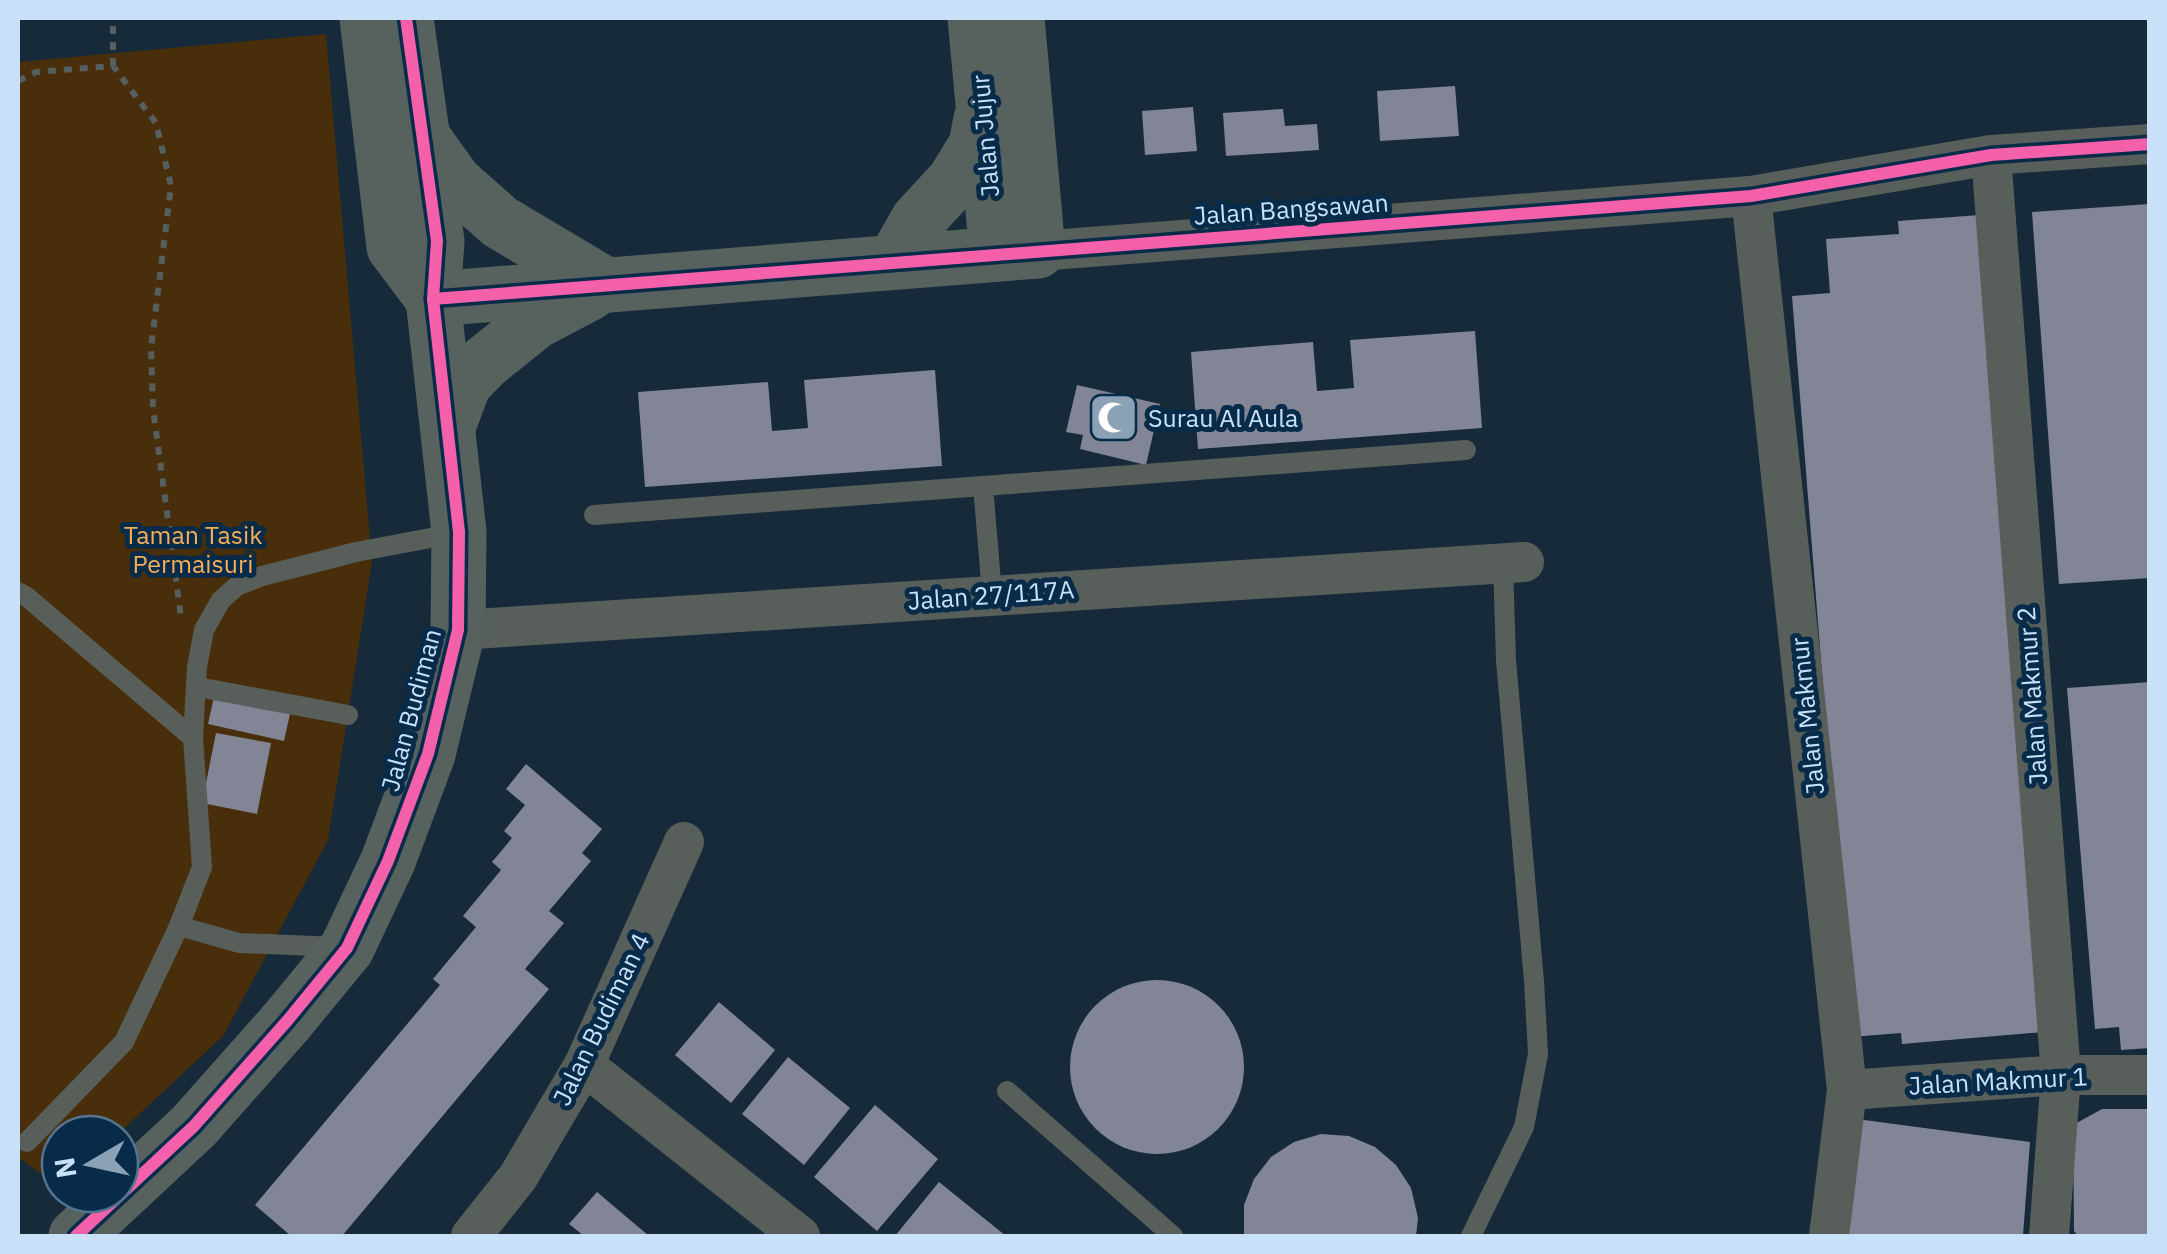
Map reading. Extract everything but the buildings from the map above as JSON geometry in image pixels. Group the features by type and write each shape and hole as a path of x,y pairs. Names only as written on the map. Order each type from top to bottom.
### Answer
{"street":[{"path":"367,18 394,248 433,300"},
{"name":"Jalan Budiman","path":"76,1236 194,1126 347,948 388,862 428,754 458,630 459,532 433,300 437,241 406,18"},
{"name":"Jalan Jujur","path":"975,18 982,112 1017,253"},
{"name":"Jalan Jujur","path":"1017,18 1017,253"},
{"path":"894,262 918,220 954,181 976,145 982,112"},
{"path":"422,136 454,182 500,222 606,284"},
{"name":"Jalan Bangsawan","path":"433,300 1751,196 1990,155 2150,144"},
{"name":"Jalan Makmur 2","path":"1990,155 2061,1076 2049,1236"},
{"name":"Jalan Makmur","path":"1751,196 1847,1090 1829,1236"},
{"path":"448,427 464,384 484,363 535,322 606,284"},
{"name":"Jalan 27/117A","path":"458,630 1513,562"},
{"name":"Jalan Budiman 4","path":"471,1236 518,1177 584,1065 684,842"},
{"path":"584,1065 800,1236"},
{"name":"Jalan Makmur 1","path":"1847,1090 2061,1076 2150,1076"}],"lane":[{"path":"594,515 1466,450"},
{"path":"982,486 992,594"},
{"path":"27,1142 124,1042 179,926 202,867 193,738 204,630 220,600 237,586 262,576 459,532"},
{"path":"1471,1236 1524,1127 1538,1054 1506,660 1513,562"},
{"path":"18,592 193,738"},
{"path":"198,687 348,715"},
{"path":"179,926 233,942 347,948"},
{"path":"1007,1092 1173,1236"}],"path":[{"path":"113,18 113,66 156,124 171,186 151,348 153,408 181,618 179,634"},
{"path":"18,81 36,72 113,66"}],"green space":[{"name":"Taman Tasik Permaisuri","path":"326,34 372,562 328,840 223,1036 139,1114 40,1114 40,1173 18,1157 18,62"}],"cycle path":[{"path":"76,1236 194,1126 347,948 388,861 428,754 458,630 459,532 433,299 437,241 406,18"},
{"path":"433,299 1751,196 1991,155 2150,144"}],"place":[{"name":"Surau Al Aula","path":"1113,418"}]}
